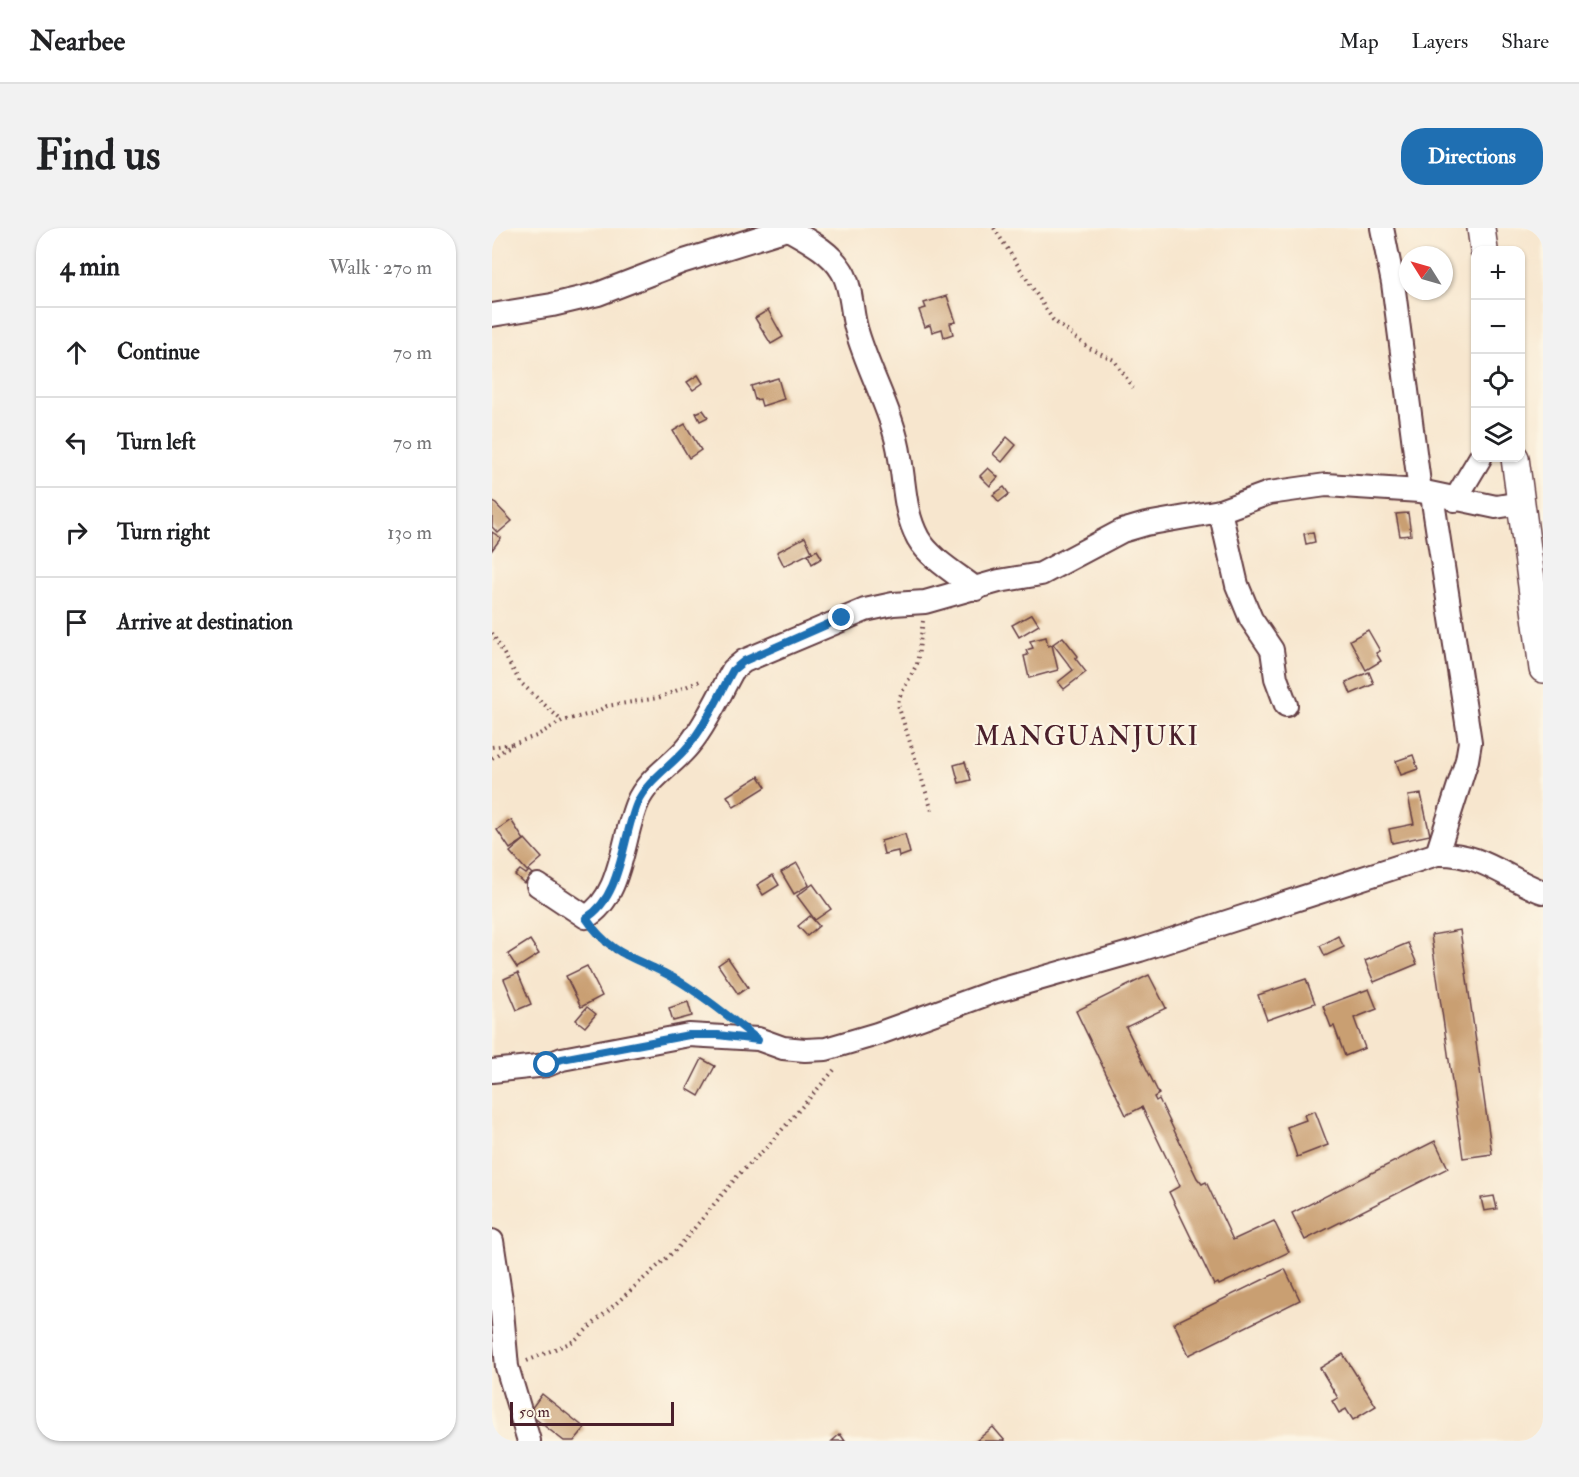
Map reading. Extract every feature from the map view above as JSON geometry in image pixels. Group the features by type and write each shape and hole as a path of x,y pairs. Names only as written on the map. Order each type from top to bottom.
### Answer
{"main road":[{"path":"1481,228 1483,246"},
{"path":"1516,462 1543,669"}],"street":[{"path":"492,315 552,305 598,294 746,235 789,228 816,245 842,271 856,328 889,417 900,458 901,481 910,521 929,553 976,589"},
{"path":"1382,228 1470,742 1467,760 1437,854"},
{"path":"1455,500 1478,462"},
{"path":"538,885 586,918 603,903 611,886 630,820 641,795 690,744 733,670 744,661 842,618 893,604 925,602 1053,569 1122,531 1146,524 1221,511 1269,493 1326,485 1426,493 1496,507 1521,503"},
{"path":"1221,511 1237,585 1251,619 1272,650 1276,678 1287,705"},
{"path":"492,1071 547,1065 562,1059 689,1035 718,1035 758,1040 783,1048 826,1049 878,1034 993,992 1140,950 1437,854 1453,853 1482,860 1518,883 1543,892"},
{"path":"492,1240 501,1300 503,1371 529,1441"}],"path":[{"path":"994,228 1053,320 1089,348 1114,360 1133,388"},
{"path":"925,602 917,664 899,698 898,705 933,814"},
{"path":"492,633 520,682 562,721"},
{"path":"492,747 513,744 536,736 562,721 580,718 607,706 658,698 733,670"},
{"path":"492,758 513,744"},
{"path":"586,918 600,938 615,951 658,969 698,993 758,1040"},
{"path":"503,1371 544,1356 574,1341 678,1248 740,1173 766,1148 835,1070 855,1040"}],"building":[{"path":"947,296 956,322 950,323 953,334 944,337 942,329 932,332 930,325 925,327 919,310 926,308 924,303"},
{"path":"768,310 783,337 771,344 755,318"},
{"path":"698,375 703,383 693,390 687,382"},
{"path":"778,378 784,399 762,406 760,399 755,400 751,386"},
{"path":"703,410 708,417 700,421 696,413"},
{"path":"685,424 701,450 689,458 673,431"},
{"path":"1007,437 1016,445 1002,462 993,454"},
{"path":"988,468 998,477 990,486 980,476"},
{"path":"1004,487 1009,494 999,502 993,495"},
{"path":"492,500 512,521 498,533 492,527"},
{"path":"1408,513 1411,535 1400,536 1396,514"},
{"path":"492,532 501,538 492,550"},
{"path":"1313,532 1315,542 1306,544 1304,534"},
{"path":"805,537 812,552 784,566 777,552"},
{"path":"817,550 822,558 812,564 808,555"},
{"path":"1032,614 1039,625 1019,637 1012,625"},
{"path":"1368,630 1380,651 1376,653 1381,661 1366,670 1350,640"},
{"path":"1046,637 1048,646 1052,645 1058,670 1029,678 1024,656 1028,655 1026,650 1033,648 1030,641"},
{"path":"1063,637 1078,656 1075,658 1086,672 1064,689 1058,682 1073,670 1053,644"},
{"path":"1369,672 1374,684 1351,694 1346,682"},
{"path":"1413,755 1418,769 1401,775 1396,761"},
{"path":"965,762 971,780 959,783 954,765"},
{"path":"759,776 766,787 734,807 727,796"},
{"path":"1421,794 1430,835 1392,843 1389,829 1414,824 1408,796"},
{"path":"511,820 524,840 510,849 497,830"},
{"path":"905,834 910,853 899,857 898,851 884,854 881,841"},
{"path":"525,839 542,858 527,871 510,852"},
{"path":"797,863 809,885 794,894 781,872"},
{"path":"520,870 526,874 529,871 532,874 524,883 515,875"},
{"path":"773,875 779,885 763,895 757,885"},
{"path":"813,884 831,909 815,920 797,896"},
{"path":"810,916 819,926 807,936 798,926"},
{"path":"1460,930 1492,1154 1463,1158 1431,935"},
{"path":"1338,936 1344,947 1325,956 1320,946"},
{"path":"530,940 539,954 517,968 508,954"},
{"path":"1408,943 1417,964 1374,982 1365,961"},
{"path":"728,958 748,987 738,994 718,965"},
{"path":"587,966 602,996 581,1007 566,976"},
{"path":"518,973 531,1004 517,1010 504,979"},
{"path":"1149,975 1166,1008 1126,1027 1159,1094 1154,1097 1156,1101 1159,1099 1197,1178 1202,1184 1206,1182 1233,1240 1274,1221 1289,1252 1219,1285 1218,1283 1214,1285 1169,1192 1180,1186 1142,1107 1126,1115 1076,1011"},
{"path":"1306,979 1315,1003 1267,1020 1258,995"},
{"path":"1369,989 1377,1009 1354,1018 1365,1048 1345,1056 1334,1026 1331,1027 1323,1006"},
{"path":"688,1002 692,1016 673,1021 669,1008"},
{"path":"587,1007 596,1014 585,1027 576,1020"},
{"path":"702,1059 715,1066 699,1096 687,1089"},
{"path":"1315,1111 1328,1145 1297,1157 1287,1127 1306,1120 1304,1115"},
{"path":"1435,1141 1448,1168 1305,1240 1292,1213"},
{"path":"1494,1196 1497,1209 1484,1211 1481,1198"},
{"path":"1285,1269 1300,1300 1189,1355 1174,1323"},
{"path":"1343,1354 1376,1406 1353,1420 1346,1409 1339,1413 1332,1401 1338,1398 1320,1368"},
{"path":"542,1394 585,1428 574,1441 564,1441 528,1413"},
{"path":"993,1427 1005,1441 976,1441"},
{"path":"840,1434 845,1441 832,1441"}],"district":[{"name":"MANGUANJUKI","path":"1087,737"}],"route":[{"path":"547,1065 562,1059 689,1035 718,1035 758,1040 698,993 658,969 615,951 600,938 586,918 596,912 611,886 630,820 641,795 690,744 733,670 744,661 842,618"}]}
